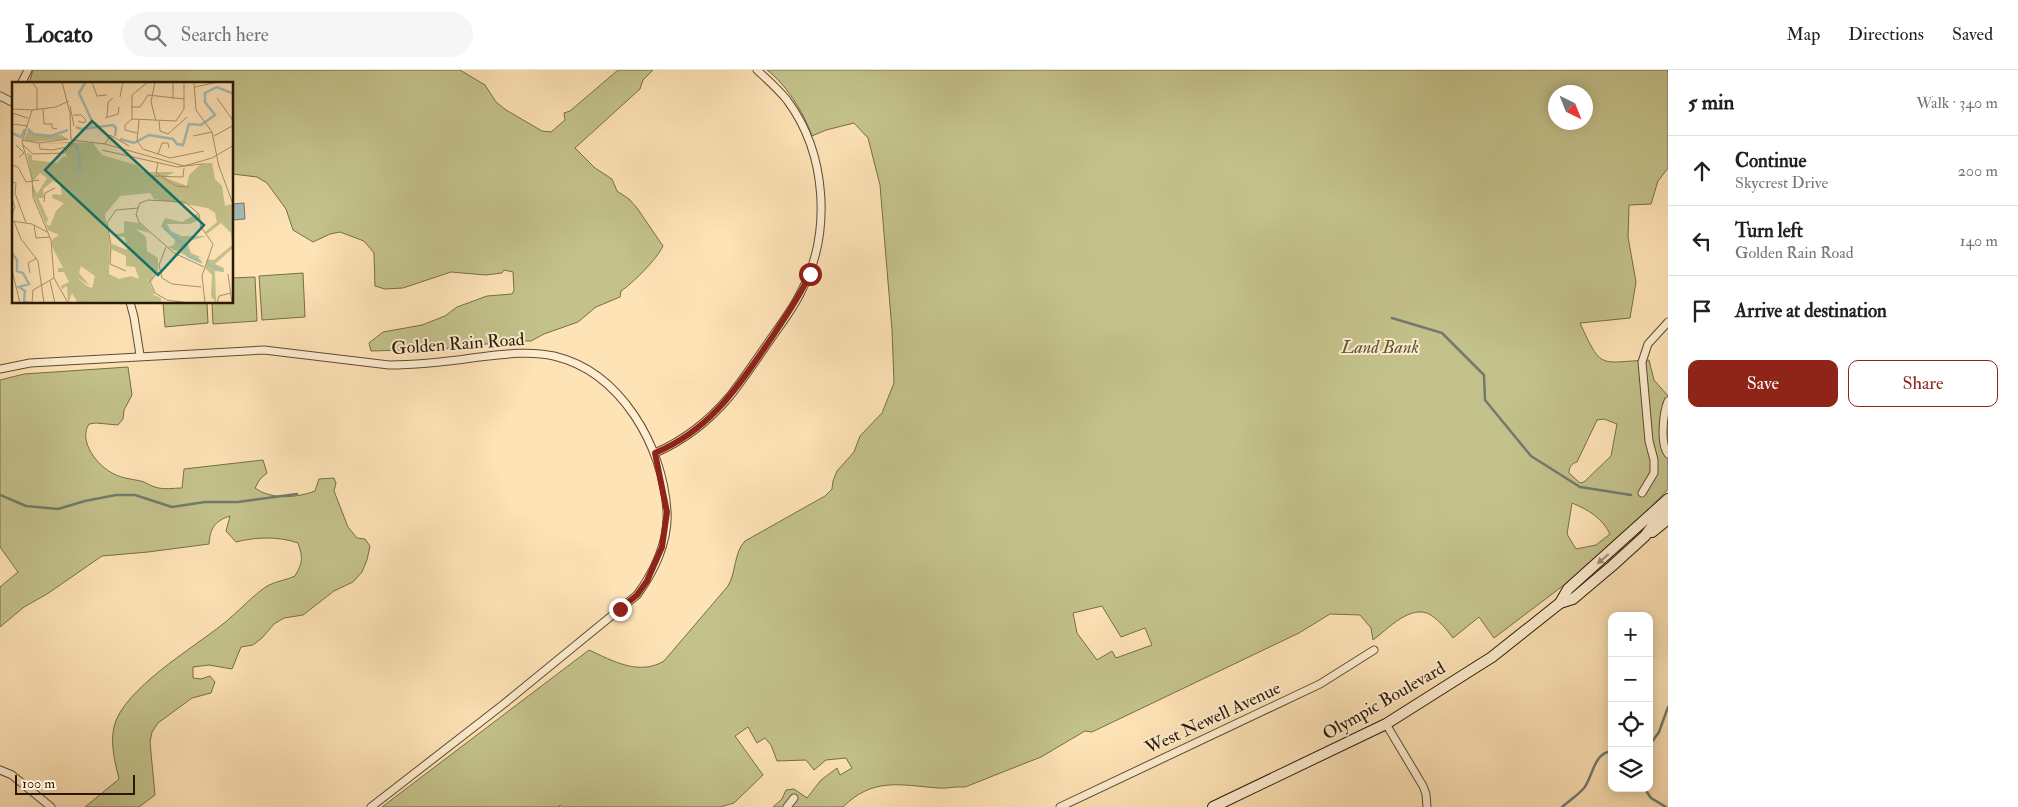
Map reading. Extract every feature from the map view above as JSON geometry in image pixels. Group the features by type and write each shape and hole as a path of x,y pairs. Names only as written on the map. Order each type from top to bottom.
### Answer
{"main road":[{"name":"Olympic Boulevard","path":"1560,603 1568,589 1668,499"},
{"name":"Olympic Boulevard","path":"1213,807 1386,724 1492,657 1560,603 1573,599 1645,536 1668,509"},
{"path":"1645,536 1668,520"}],"street":[{"path":"22,82 28,70"},
{"path":"655,453 698,428 720,409 801,292 814,260 821,221 821,196 810,142 787,101 758,70"},
{"path":"0,96 12,102"},
{"path":"130,304 140,356"},
{"path":"1642,493 1654,473 1642,362 1648,344 1668,322"},
{"name":"Golden Rain Road","path":"0,369 30,363 264,350 389,365 409,365 516,353 537,353 573,363 593,373 622,399 655,453 667,512 662,547 647,581 637,595 505,703 371,807"},
{"path":"1668,401 1664,410 1666,438 1663,440 1668,454"},
{"name":"West Newell Avenue","path":"1060,807 1320,684 1374,650"},
{"path":"1386,724 1423,786 1427,807"},
{"path":"0,770 12,775 51,807"},
{"path":"787,807 794,798"}],"green space":[{"path":"33,70 460,70 485,85 496,102 506,110 542,131 551,132 565,120 564,113 570,111 618,70 653,70 643,80 640,89 575,148 595,168 612,179 617,191 629,199 637,208 663,246 644,270 621,291 620,297 596,307 578,322 544,334 531,341 512,341 443,349 371,351 369,343 383,332 422,325 445,316 457,307 487,296 512,294 514,290 513,272 504,270 502,273 486,275 451,272 403,288 385,289 375,286 374,253 364,241 340,232 330,234 313,242 293,230 286,209 267,183 257,177 234,174 234,82 30,82"},
{"name":"Land Bank","path":"767,70 1668,70 1668,168 1658,181 1651,204 1629,205 1628,237 1636,282 1630,318 1580,323 1593,349 1604,360 1620,362 1649,360 1654,380 1668,396 1668,489 1638,521 1568,582 1494,638 1479,617 1453,638 1431,615 1416,612 1400,619 1373,640 1371,628 1360,615 1330,614 1299,633 1092,732 1085,731 1041,757 965,787 941,788 888,785 865,791 854,797 843,807 773,807 782,799 786,790 794,789 807,798 821,780 837,768 840,775 852,768 846,758 826,760 814,770 806,760 777,761 771,745 765,738 757,743 748,727 735,736 763,775 734,803 720,807 562,807 560,805 559,807 382,807 589,650 617,662 636,667 655,665 664,661 728,586 739,551 745,541 825,496 832,489 837,471 854,452 860,436 882,413 894,383 892,330 880,185 868,138 854,123 826,130 812,136 794,100 781,83","holes":["1604,419 1617,424 1611,456 1584,482 1580,483 1569,473 1569,469 1577,462 1597,420","1572,503 1594,515 1603,523 1610,534 1596,545 1576,549 1567,534","1102,606 1121,637 1145,628 1152,645 1116,658 1112,651 1097,660 1077,633 1073,613"]},
{"path":"303,273 305,317 262,320 259,276"},
{"path":"255,277 257,321 213,324 212,304 234,304 234,278"},
{"path":"163,304 207,304 208,323 165,327"},
{"path":"128,367 132,395 124,410 123,419 118,425 89,424 86,431 86,438 91,452 101,465 118,476 165,489 182,488 184,469 263,460 267,473 260,479 255,488 269,495 284,497 315,491 319,479 334,478 336,483 334,491 348,527 357,538 365,539 370,546 362,572 353,582 334,591 303,615 284,618 274,624 253,645 241,647 232,669 209,665 193,667 193,678 201,679 210,676 215,682 211,693 192,698 158,723 152,732 150,742 155,795 139,807 85,807 119,779 114,753 113,733 120,713 130,699 144,684 177,657 223,624 264,588 295,576 300,567 301,560 298,543 283,539 267,538 236,542 226,531 230,516 214,526 209,544 102,556 47,594 24,607 0,627 0,587 18,572 0,547 0,380 24,374"}],"water":[{"path":"244,203 245,219 234,220 234,204"}],"waterway":[{"path":"1392,318 1442,333 1484,375 1485,400 1531,456 1580,487 1631,495"},
{"path":"0,495 26,506 58,509 116,495 135,495 172,507 205,502 238,502 297,494"},
{"path":"1653,740 1659,732 1668,707"},
{"path":"1562,807 1584,788 1597,761 1608,752"},
{"path":"1647,792 1651,798 1666,807"}],"route":[{"path":"620,609 637,595 647,581 662,547 667,512 655,453 687,436 720,409 786,318 810,274"}]}
